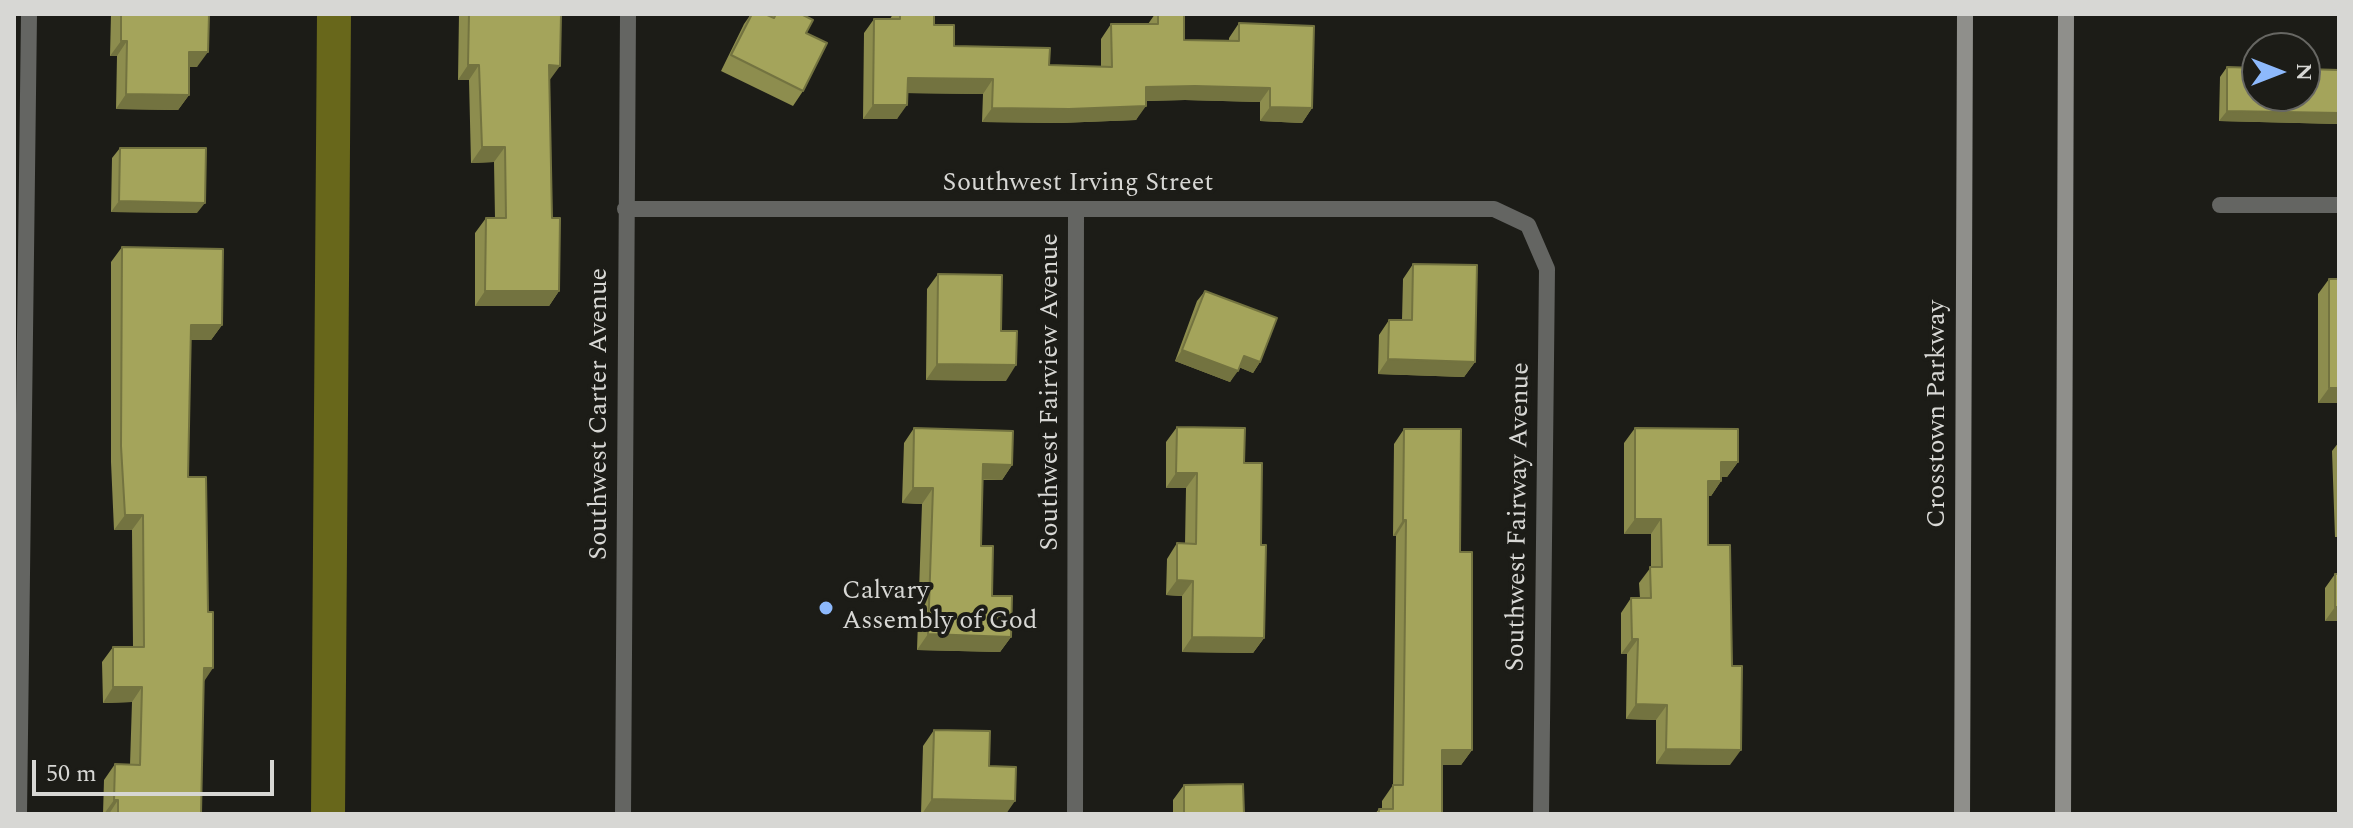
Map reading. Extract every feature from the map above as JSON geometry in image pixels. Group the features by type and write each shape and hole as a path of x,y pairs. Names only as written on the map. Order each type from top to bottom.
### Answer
{"main road":[{"name":"Crosstown Parkway","path":"1962,814 1965,14"},
{"path":"2063,814 2066,14"}],"street":[{"path":"19,814 18,516 29,14"},
{"name":"Southwest Carter Avenue","path":"623,814 628,14"},
{"path":"2220,205 2339,205"},
{"name":"Southwest Irving Street","path":"625,209 1494,209 1528,225"},
{"name":"Southwest Fairview Avenue","path":"1075,814 1076,209"},
{"name":"Southwest Fairway Avenue","path":"1528,225 1547,269 1541,814"}],"building":[{"path":"121,14 209,14 208,52 189,52 189,95 126,94 127,41 121,41"},
{"path":"469,14 561,14 560,66 549,65 552,218 560,218 559,291 485,291 486,218 506,218 505,147 482,147 479,65 468,65"},
{"path":"752,14 774,18 776,14 801,14 813,20 806,33 827,43 803,91 731,55"},
{"path":"900,14 934,14 934,25 954,25 954,46 1050,48 1049,65 1112,67 1111,24 1158,24 1158,14 1184,14 1184,40 1239,41 1239,23 1314,26 1312,108 1270,107 1270,88 1195,86 1146,87 1146,106 992,108 993,79 908,78 907,105 873,105 874,19 900,19"},
{"path":"2227,67 2241,67 2241,111 2227,111"},
{"path":"2321,69 2339,70 2339,113 2283,112 2321,112"},
{"path":"120,148 206,148 205,203 119,201"},
{"path":"122,247 223,249 222,325 191,325 188,477 206,477 208,612 213,612 213,668 204,668 201,814 118,814 118,800 114,800 115,764 140,765 142,687 113,687 113,647 144,647 143,515 125,515 121,446"},
{"path":"1413,264 1477,265 1475,362 1388,359 1389,320 1412,320"},
{"path":"938,274 1002,275 1001,331 1017,331 1016,365 937,364"},
{"path":"2329,279 2339,279 2339,388 2329,388"},
{"path":"1205,291 1277,318 1260,362 1244,356 1238,371 1182,350"},
{"path":"1177,427 1245,428 1244,463 1262,463 1261,545 1266,545 1264,638 1192,637 1193,581 1177,580 1177,543 1196,544 1197,473 1176,473"},
{"path":"914,428 1013,431 1012,465 983,464 981,546 993,546 992,596 1012,596 1011,637 928,634 933,488 913,488"},
{"path":"1635,428 1738,429 1738,462 1721,462 1721,481 1708,481 1708,545 1730,545 1732,666 1742,666 1741,750 1666,749 1667,705 1636,704 1638,639 1632,639 1631,598 1651,598 1650,567 1662,567 1661,519 1635,519"},
{"path":"1404,429 1461,429 1460,552 1472,552 1472,750 1442,750 1442,814 1379,814 1379,809 1393,809 1393,785 1403,785"},
{"path":"2335,574 2339,574 2339,607 2335,607"},
{"path":"934,730 990,731 989,766 1016,767 1015,801 932,799"},
{"path":"1243,784 1244,814 1184,814 1184,785"}],"waterway":[{"path":"328,814 334,14"}],"place":[{"name":"Calvary Assembly of God","path":"826,608"}]}
